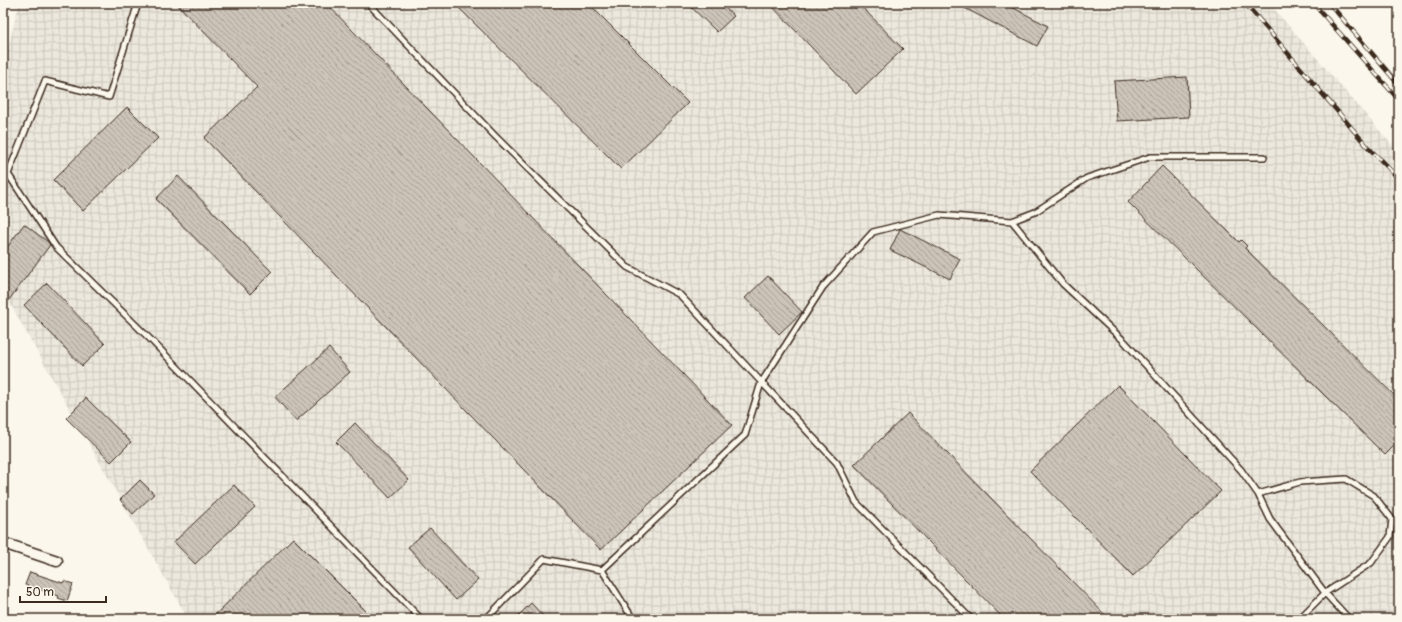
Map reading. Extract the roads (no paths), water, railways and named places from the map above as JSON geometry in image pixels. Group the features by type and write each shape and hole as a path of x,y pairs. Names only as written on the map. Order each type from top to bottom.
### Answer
{"street":[{"path":"3,543 57,561"}],"lane":[{"path":"138,3 109,96 45,81 8,174 56,247 156,345 421,619"},
{"path":"368,3 495,136 627,266 680,295 837,463 856,502 971,619"},
{"path":"602,570 745,435 762,383 823,287 873,232 940,215 1012,221 1034,212 1087,178 1150,157 1264,157"},
{"path":"1012,221 1063,284 1124,340 1241,470 1258,494 1270,519 1325,593 1349,619"},
{"path":"1258,494 1300,482 1346,479 1374,496 1392,519 1390,537 1371,563 1325,593 1299,619"},
{"path":"486,619 544,559 602,570 633,619"}],"railway":[{"path":"1245,3 1367,146 1399,179"},
{"path":"1313,3 1399,100"},
{"path":"1329,3 1399,85"}]}
